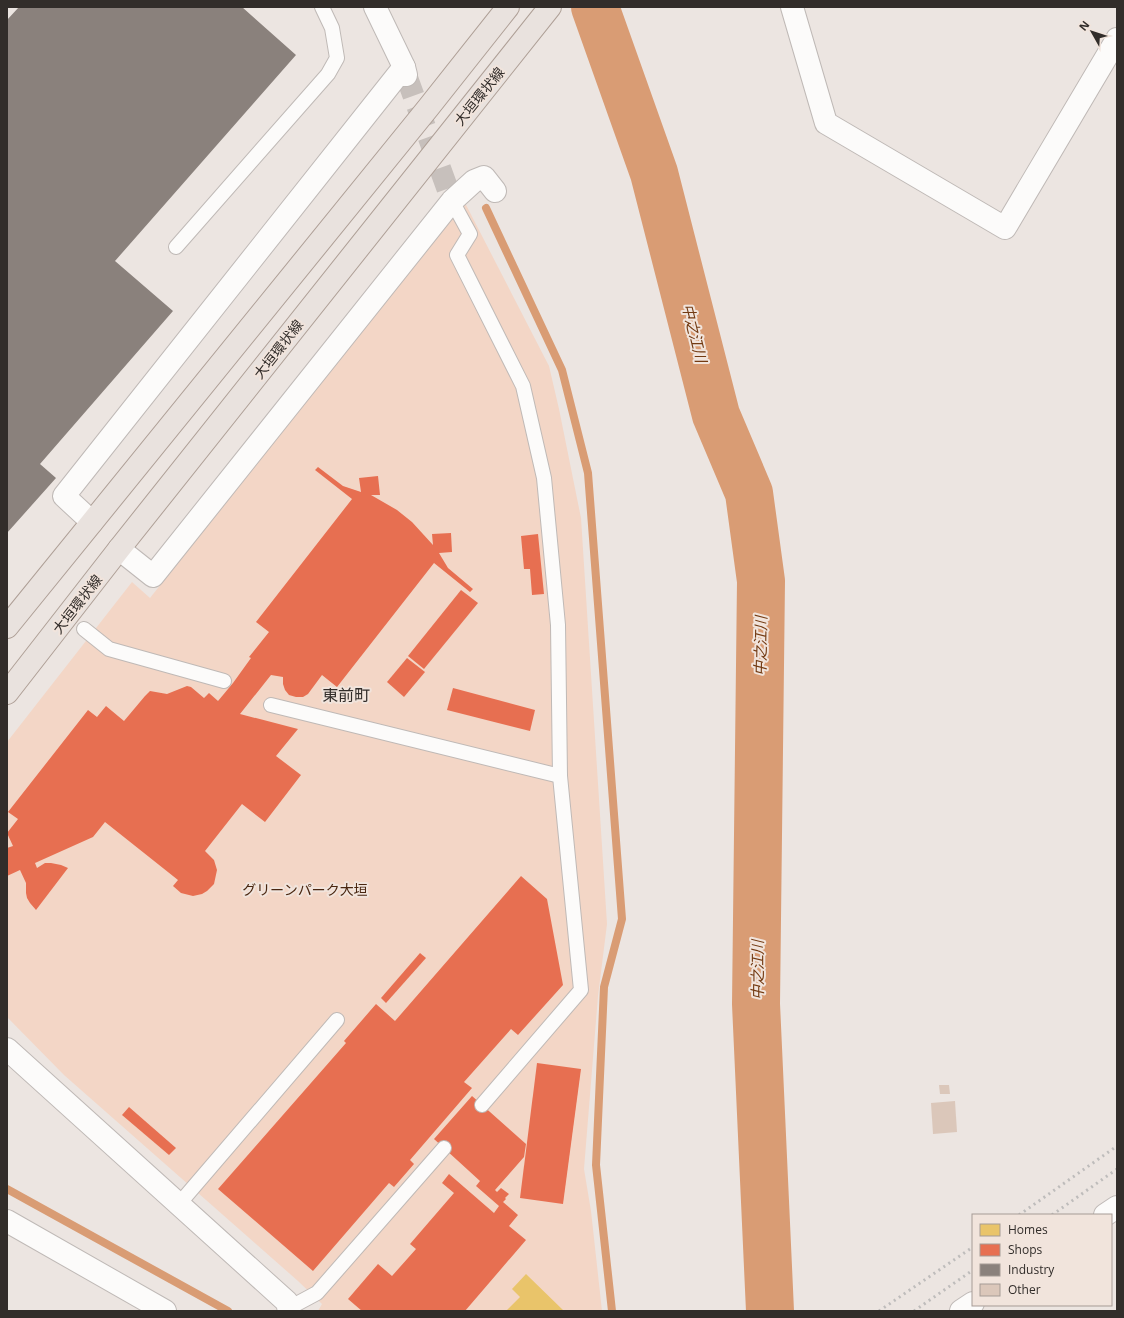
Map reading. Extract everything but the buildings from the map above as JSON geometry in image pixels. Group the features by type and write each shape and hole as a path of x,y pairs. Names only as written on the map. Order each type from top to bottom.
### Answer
{"main road":[{"path":"7,627 428,108 508,7"},
{"name":"大垣環状線","path":"7,693 119,549 550,7"}],"street":[{"path":"92,522 64,496 405,71 376,7"},
{"path":"792,7 826,122 1005,228 1117,39"},
{"path":"119,549 153,576 452,201 474,181 484,176 495,191"},
{"path":"7,1049 287,1302 289,1309"},
{"path":"1106,1214 1117,1207"},
{"path":"7,1221 165,1311"},
{"path":"961,1311 972,1304"}],"lane":[{"path":"176,247 328,74 337,58 332,28 322,7"},
{"path":"452,201 470,234 457,255 523,386 544,478 558,625 560,776 581,990 482,1105"},
{"path":"84,629 110,649 224,681"},
{"path":"271,705 560,776"},
{"path":"179,1204 337,1020"},
{"path":"289,1309 317,1293 444,1148"}],"green space":[{"name":"グリーンパーク大垣","path":"464,201 549,366 581,518 607,924 598,996 584,1169 591,1211 602,1311 318,1311 322,1304 298,1281 64,1075 7,1017 7,742 132,582 150,598"}],"waterway":[{"name":"中之江川","path":"595,7 654,173 716,415 749,493 761,581 756,1004 770,1311"},
{"path":"486,208 562,370 588,473 622,919 604,987 596,1165 612,1311"},
{"path":"7,1189 228,1311"}],"tunnel":[{"path":"406,75 452,201"}],"railway":[{"path":"1020,1214 1117,1146"},
{"path":"1053,1214 1117,1169"},
{"path":"879,1311 972,1248"},
{"path":"914,1311 972,1271"}],"district":[{"name":"東前町","path":"346,695"}]}
